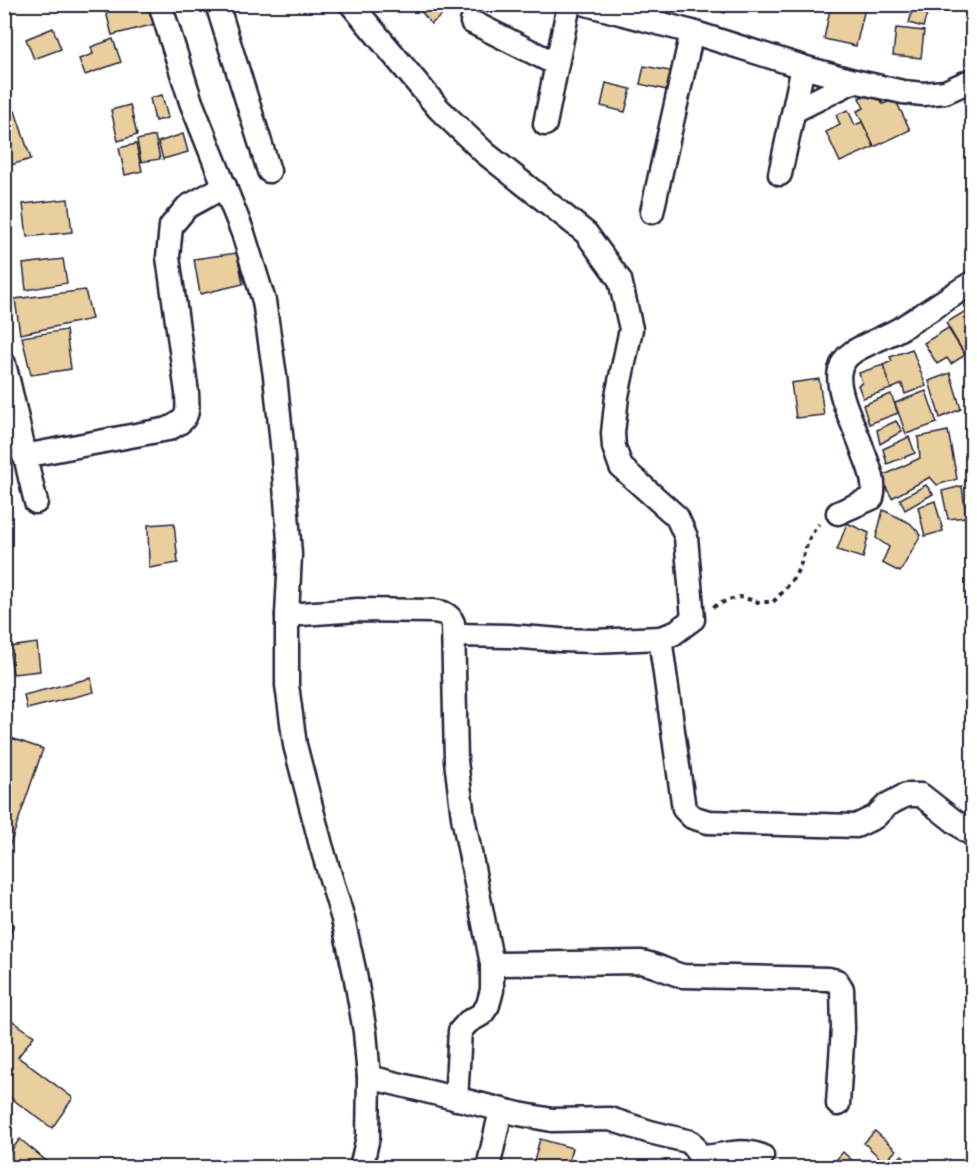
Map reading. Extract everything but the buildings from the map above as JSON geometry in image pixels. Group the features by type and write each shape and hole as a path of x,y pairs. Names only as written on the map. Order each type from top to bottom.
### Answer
{"street":[{"path":"160,4 191,102 243,233 264,301 282,444 290,555 286,615 287,685 295,745 345,930 363,1020 369,1077 368,1137 361,1167"},
{"path":"217,4 269,171"},
{"path":"351,4 439,109 485,153 586,233 620,280 631,329 617,396 613,433 614,447 621,467 676,517 686,537 693,618 673,634 660,638 594,641 454,635"},
{"path":"545,124 569,4"},
{"path":"586,4 693,33 803,67 903,92 923,94 945,92 972,80"},
{"path":"472,21 556,64"},
{"path":"652,212 693,33"},
{"path":"780,174 803,67"},
{"path":"794,111 854,81"},
{"path":"24,456 168,429 180,423 188,413 168,257 171,226 187,207 225,186"},
{"path":"838,513 872,498 874,490 872,476 841,389 840,376 845,360 852,353 901,328 972,283"},
{"path":"4,364 36,502"},
{"path":"286,615 358,610 442,612 451,618 454,635 456,761 463,817 492,964 492,990 488,1005 482,1014 468,1022 460,1031 456,1099"},
{"path":"660,638 684,809 692,817 708,822 856,826 875,817 887,805 906,795 921,795 968,832"},
{"path":"492,964 640,962 653,964 683,976 837,981 842,989 843,1028 838,1104"},
{"path":"369,1077 501,1110 552,1120 610,1119 692,1142 700,1157 741,1151 762,1156"},
{"path":"488,1167 501,1110"}],"path":[{"path":"693,618 717,605 741,597 758,602 773,602 785,590 797,572 808,540"}]}
